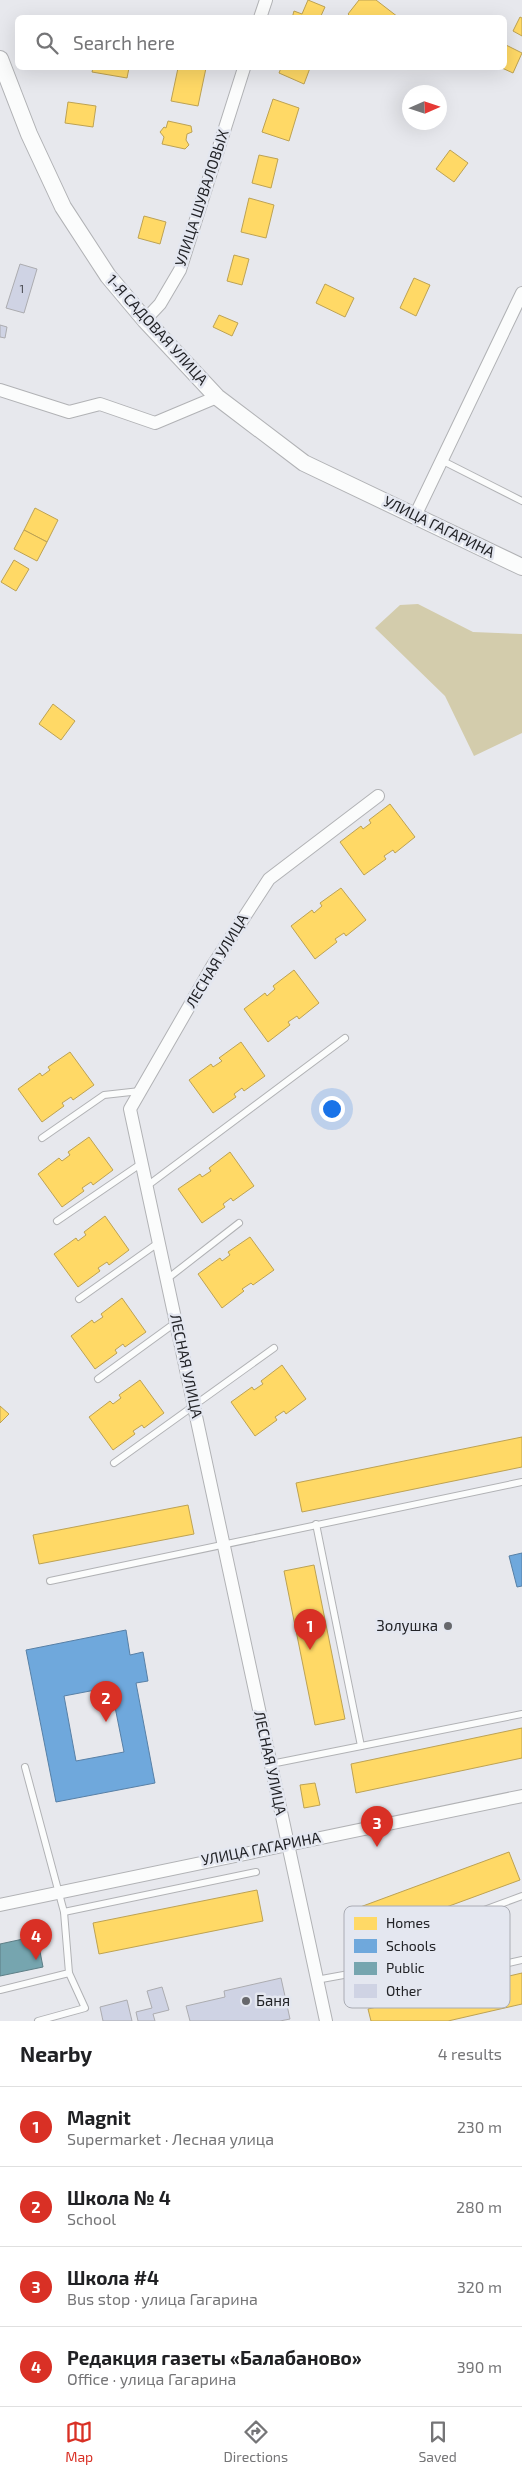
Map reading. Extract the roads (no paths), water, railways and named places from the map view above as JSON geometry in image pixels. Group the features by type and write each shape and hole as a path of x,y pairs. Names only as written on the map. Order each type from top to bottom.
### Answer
{"street":[{"path":"261,15 266,0"},
{"name":"1-Я САДОВАЯ УЛИЦА","path":"1,65 29,134 63,207 108,276 145,320 218,397 304,463 356,487"},
{"name":"УЛИЦА ШУВАЛОВЫХ","path":"145,320 160,304 180,270 243,70"},
{"path":"415,516 522,292"},
{"path":"0,390 69,412 100,404 154,423 218,397"},
{"name":"УЛИЦА ГАГАРИНА","path":"356,487 522,567"},
{"name":"ЛЕСНАЯ УЛИЦА","path":"326,2021 130,1109 213,965 269,880 378,796"},
{"name":"УЛИЦА ГАГАРИНА","path":"0,1905 522,1796"}],"lane":[{"path":"441,460 522,501"},
{"path":"147,1186 345,1038"},
{"path":"42,1138 104,1095 142,1091"},
{"path":"58,1222 142,1163"},
{"path":"167,1279 239,1223"},
{"path":"79,1299 159,1242"},
{"path":"98,1379 176,1322"},
{"path":"114,1463 274,1348"},
{"path":"50,1580 522,1482"},
{"path":"316,1524 361,1746"},
{"path":"270,1765 522,1714"},
{"path":"25,1767 64,1912 69,1973 85,2008 38,2021"},
{"path":"64,1912 256,1872"},
{"path":"495,1906 522,1896"},
{"path":"0,1990 69,1973"},
{"path":"316,1980 344,1975"}],"place":[{"name":"Золушка","path":"448,1626"},
{"name":"Magnit","path":"310,1650"},
{"name":"Школа № 4","path":"106,1722"},
{"name":"Школа #4","path":"377,1847"},
{"name":"Редакция газеты «Балабаново»","path":"36,1960"},
{"name":"Баня","path":"246,2001"}]}
